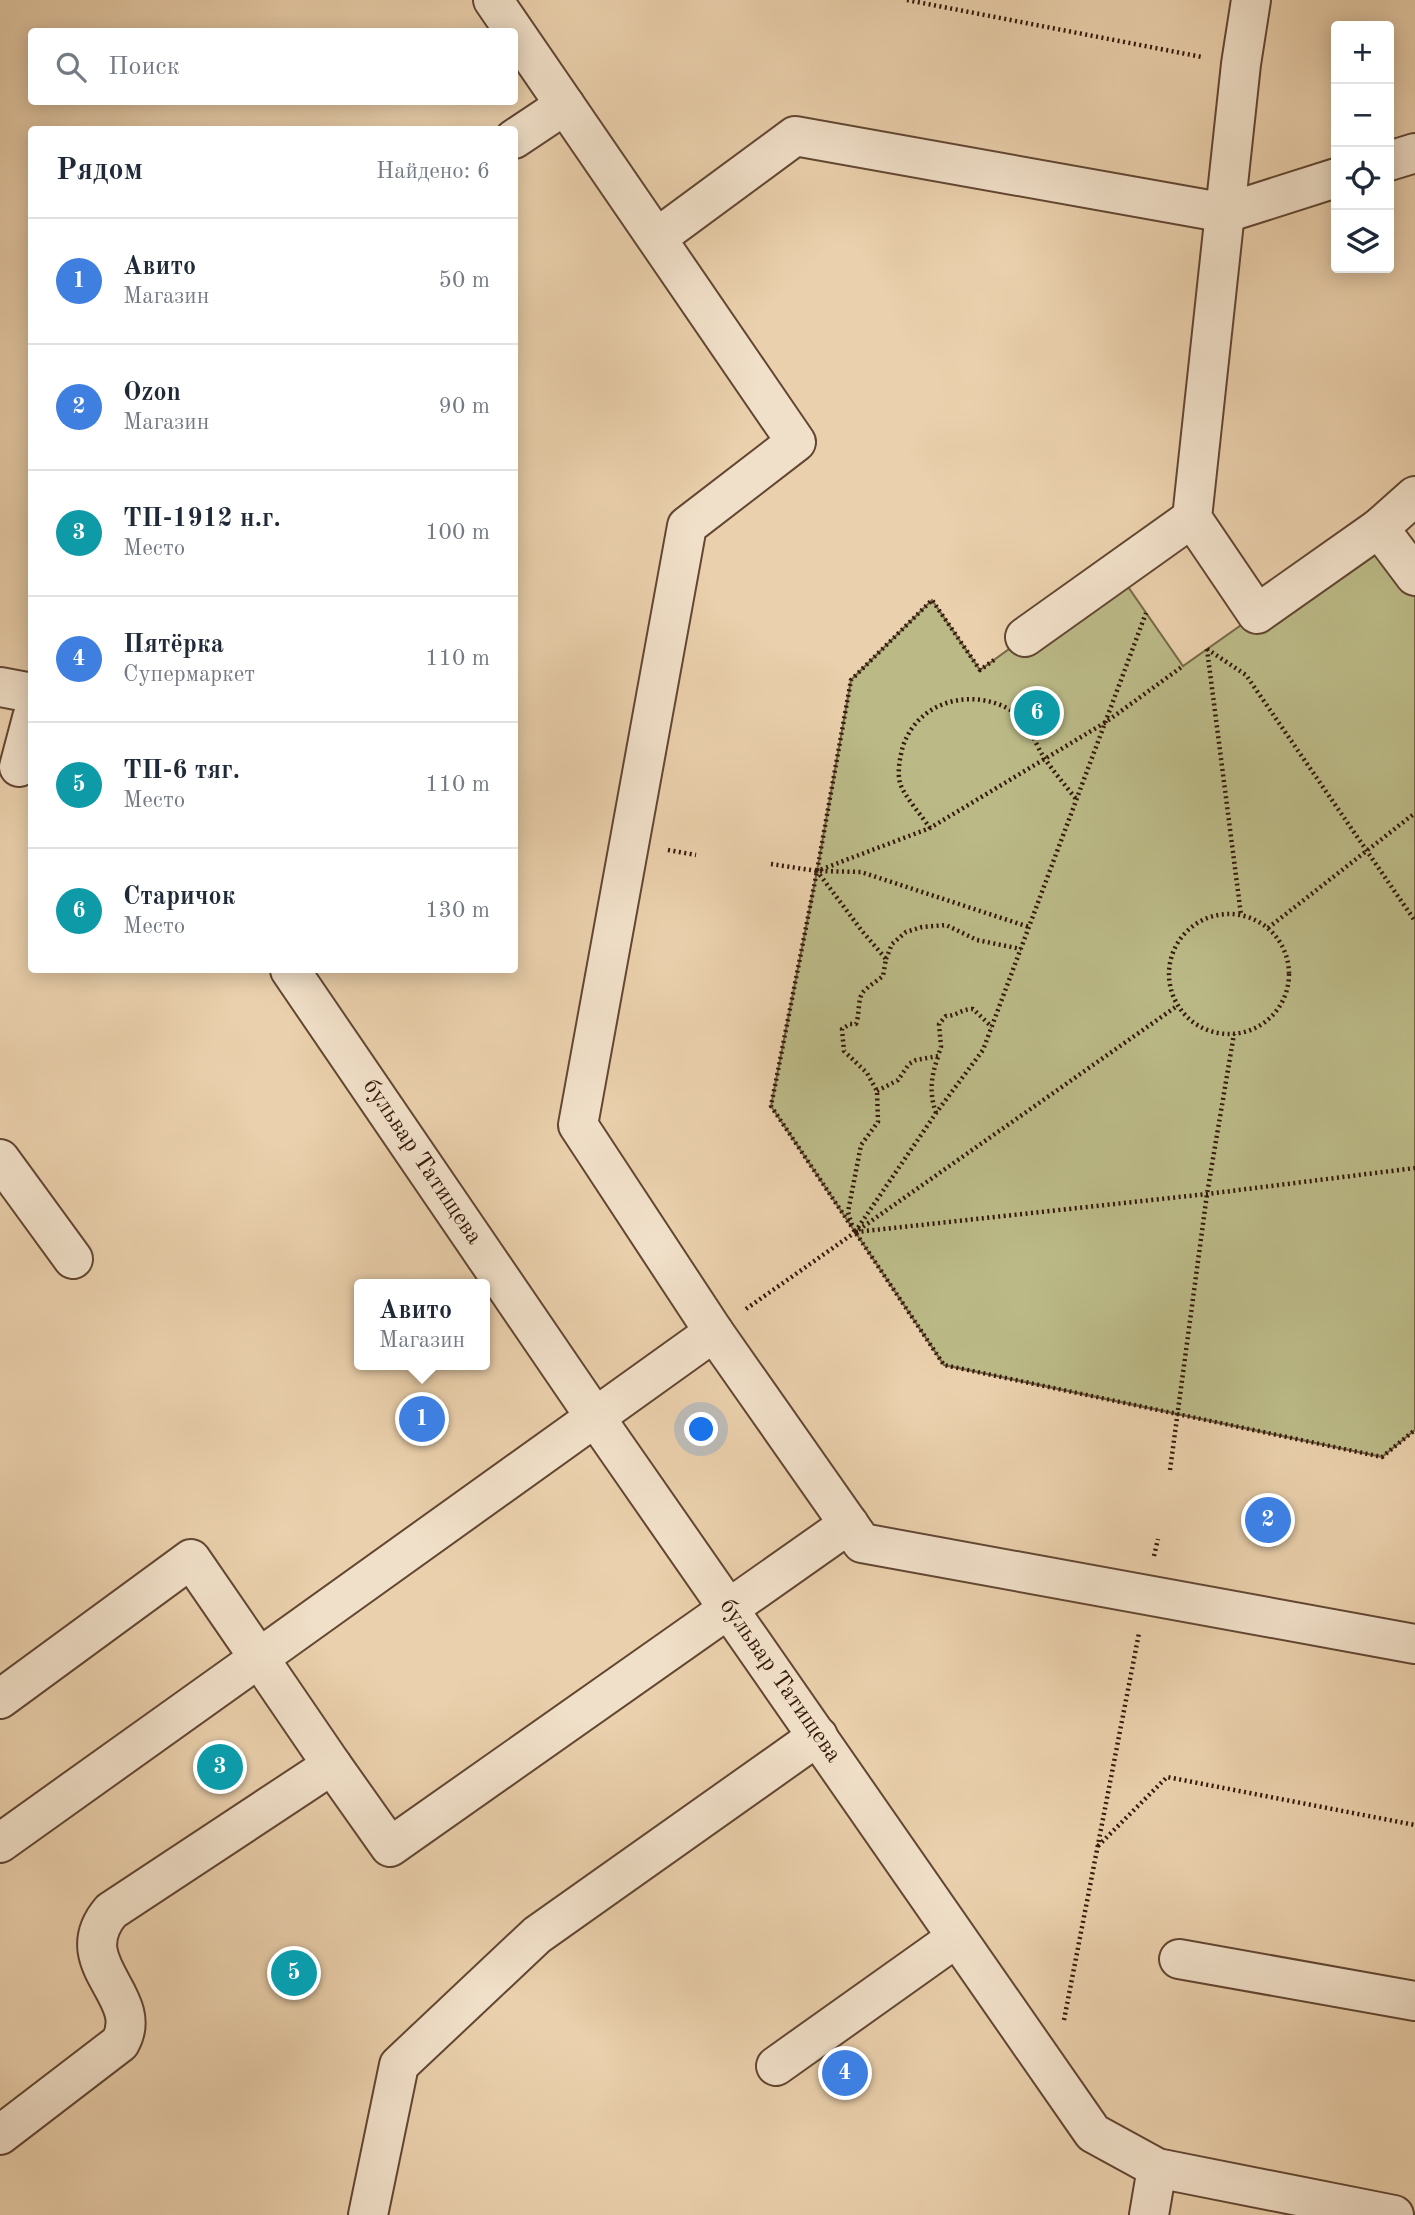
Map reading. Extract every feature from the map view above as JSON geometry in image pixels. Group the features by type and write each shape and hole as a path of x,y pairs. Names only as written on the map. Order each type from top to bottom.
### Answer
{"street":[{"path":"494,0 513,28"},
{"path":"1251,0 1241,64 1192,518 1257,614 1379,528 1415,496"},
{"path":"518,35 796,442 687,526 578,1125 714,1332 862,1542 1415,1644"},
{"path":"518,136 565,105"},
{"path":"658,237 795,136 1226,213 1331,180"},
{"path":"1394,159 1415,153"},
{"path":"1025,637 1192,518"},
{"path":"1379,528 1415,576"},
{"path":"0,687 28,692"},
{"path":"17,767 28,731"},
{"name":"бульвар Татищева","path":"292,973 595,1417 1093,2133 1157,2168 1394,2215"},
{"path":"0,1159 73,1259"},
{"path":"0,1843 714,1332"},
{"path":"0,1699 191,1559 390,1847 849,1524"},
{"path":"368,2215 399,2065 537,1935 818,1735"},
{"path":"0,2135 120,2043 127,2032 127,2018 97,1951 96,1939 101,1923 111,1911 332,1765"},
{"path":"776,2066 956,1938"},
{"path":"1180,1959 1415,2001"},
{"path":"1149,2215 1157,2168"}],"path":[{"path":"907,0 1241,64"},
{"path":"1025,637 980,670 932,600 851,680 771,1106 944,1364 1382,1457 1415,1430"},
{"path":"855,1232 936,1113 983,1050 1146,613"},
{"path":"1241,915 1207,649 1246,675 1415,921"},
{"path":"817,871 930,828 1106,722 1183,666"},
{"path":"930,828 900,784 900,755 906,739 920,719 944,703 962,698 981,698 996,702 1017,714 1045,759 1077,800"},
{"path":"1268,928 1415,813"},
{"path":"771,864 817,871 861,872 1029,927"},
{"path":"817,871 886,959"},
{"path":"1214,915 1241,915 1268,928 1280,943 1288,960 1290,979 1285,998 1275,1014 1261,1026 1234,1034 1206,1030 1190,1021 1177,1006 1170,989 1168,969 1172,951 1183,934 1197,922 1214,915"},
{"path":"855,1232 848,1212 861,1145 878,1122 877,1091 867,1073 844,1051 842,1029 856,1024 863,992 883,976 892,944 906,932 922,926 946,925 977,940 1021,949"},
{"path":"714,1332 1177,1006"},
{"path":"936,1113 931,1100 931,1086 942,1046 939,1024 946,1016 953,1016 962,1009 973,1009 992,1027"},
{"path":"1170,1470 1208,1194 1234,1034"},
{"path":"877,1091 898,1080 909,1063 916,1059 938,1056"},
{"path":"855,1232 1208,1194 1415,1168"},
{"path":"1053,2076 1158,1539"},
{"path":"1097,1847 1167,1777 1415,1825"}],"shaded area":[{"path":"1379,528 1415,576 1415,1430 1382,1457 944,1365 771,1106 851,680 932,600 980,670 1117,571 1183,666"}],"place":[{"name":"Старичок","path":"1037,713"},
{"name":"Авито","path":"422,1419"},
{"name":"Ozon","path":"1268,1520"},
{"name":"ТП-1912 н.г.","path":"220,1767"},
{"name":"ТП-6 тяг.","path":"294,1973"},
{"name":"Пятёрка","path":"845,2073"}]}
